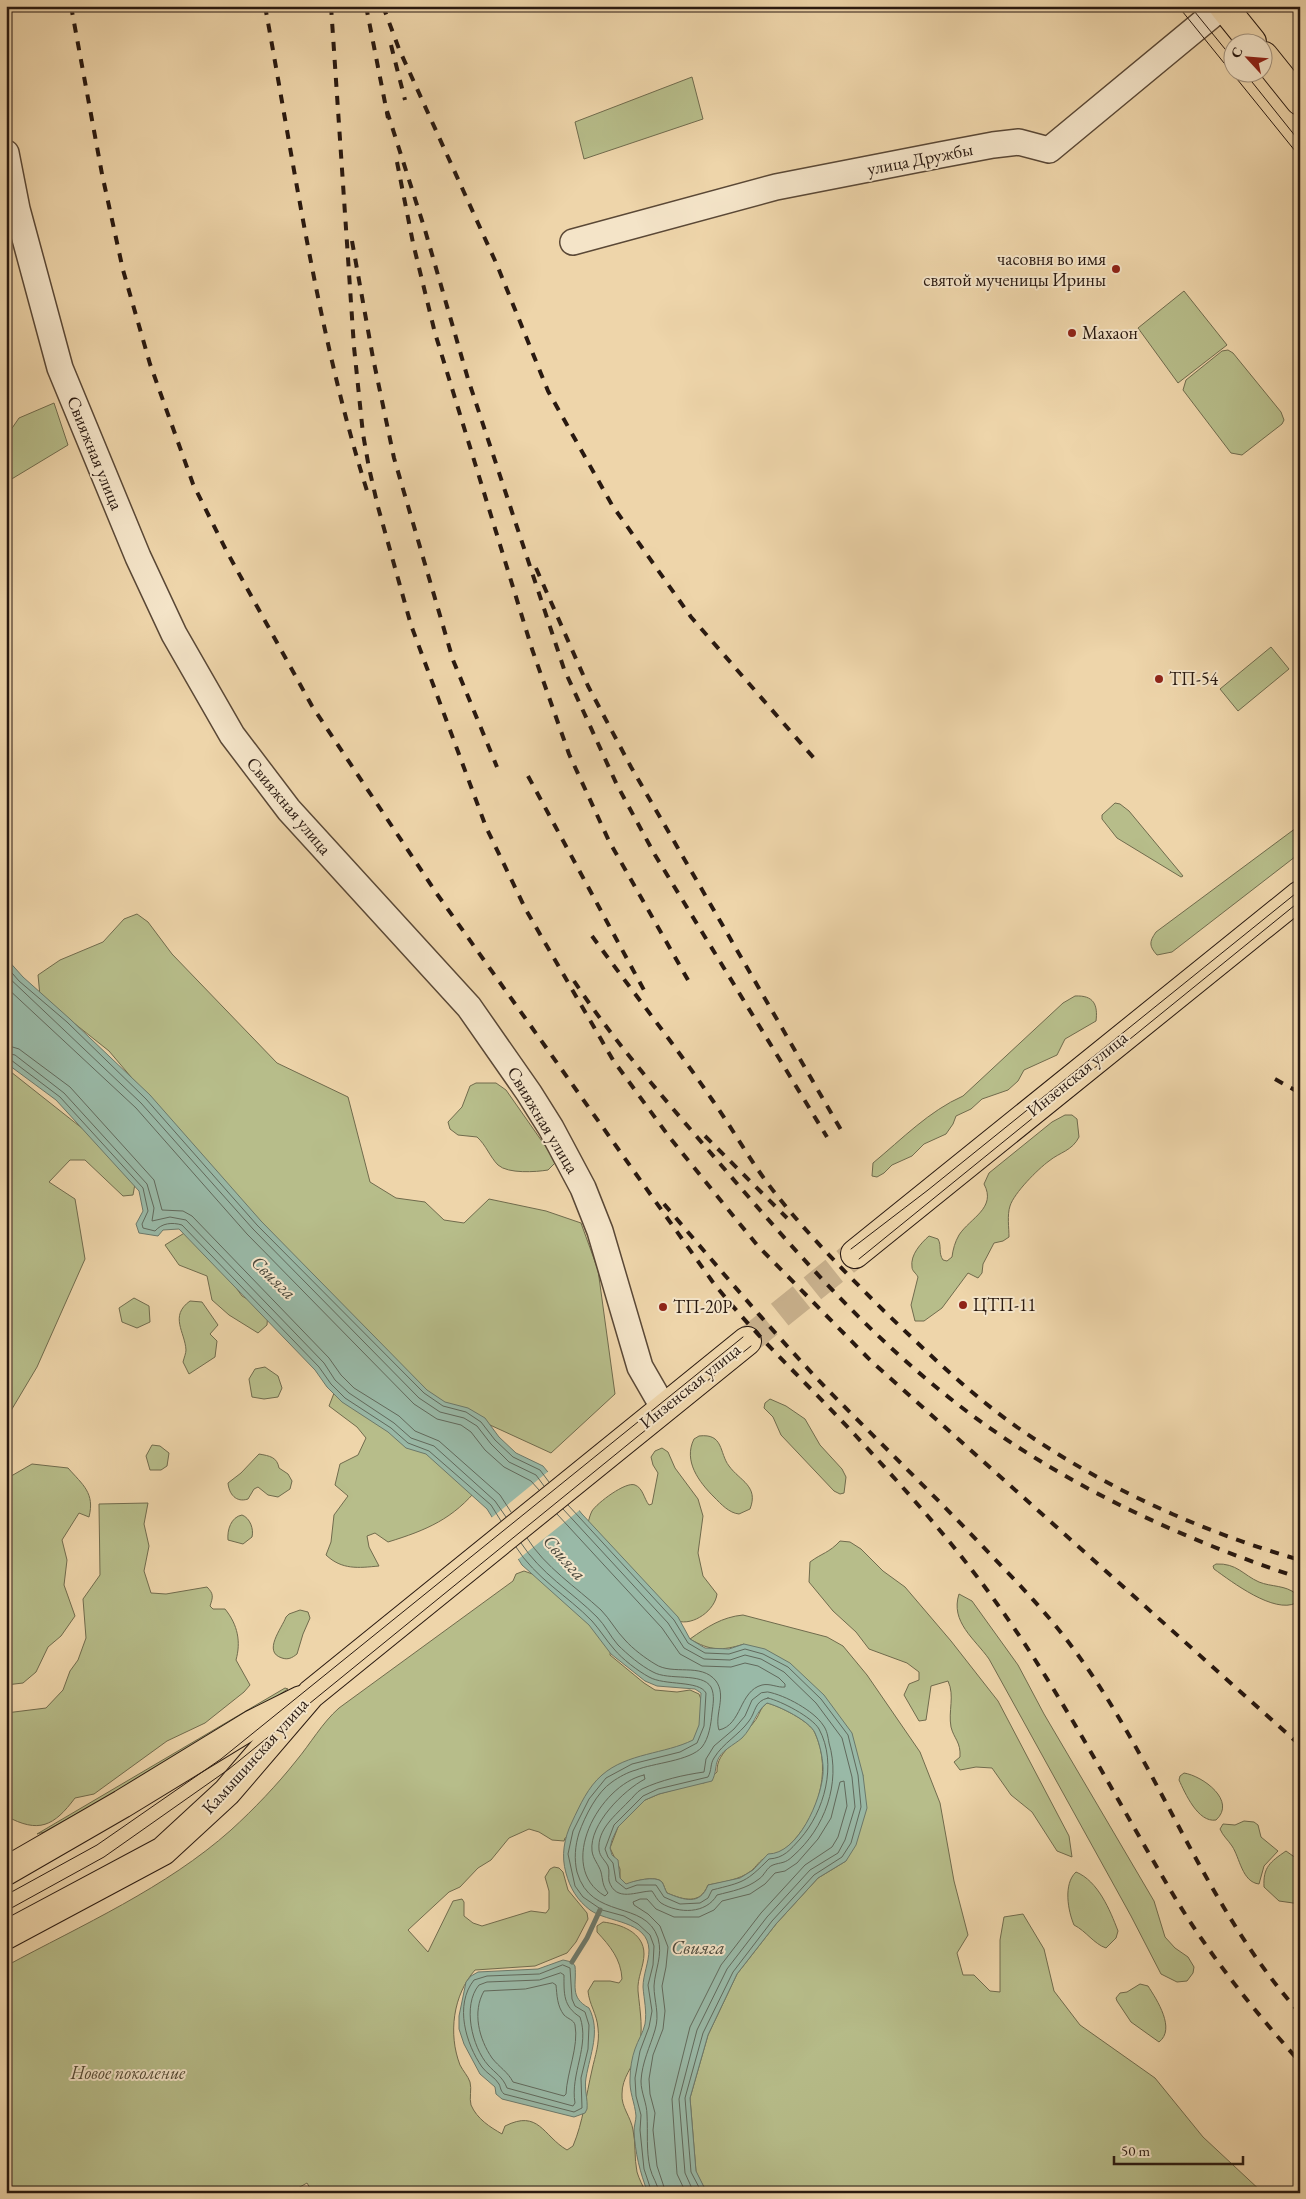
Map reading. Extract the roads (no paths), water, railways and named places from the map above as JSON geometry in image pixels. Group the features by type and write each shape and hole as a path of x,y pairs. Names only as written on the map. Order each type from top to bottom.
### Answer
{"main road":[{"path":"1223,6 1244,32"},
{"path":"1274,68 1300,101"},
{"name":"Инзенская улица","path":"855,1254 1300,895"},
{"name":"Инзенская улица","path":"311,1694 747,1341"},
{"name":"Камышинская улица","path":"6,1871 122,1804 253,1724 311,1694"},
{"name":"Камышинская улица","path":"6,1935 163,1851 227,1792 311,1694"}],"street":[{"name":"улица Дружбы","path":"573,242 776,187 993,145 1019,142 1049,150 1223,6"},
{"name":"Свияжная улица","path":"6,153 17,209 60,368 138,557 174,634 232,735 289,810 468,1007 529,1093 551,1128 583,1188 600,1230 640,1367 663,1408"}],"water":[{"name":"Свияга","path":"6,958 23,977 150,1095 261,1221 427,1390 445,1402 468,1408 485,1418 499,1437 516,1453 543,1466 582,1514 678,1617 690,1639 705,1648 729,1649 744,1644 765,1649 790,1663 824,1695 852,1733 863,1775 867,1808 856,1845 846,1861 818,1878 776,1924 737,1974 708,2035 690,2098 696,2171 707,2193 648,2193 637,2155 634,2131 636,2116 630,2083 633,2056 645,2024 646,2010 643,1987 649,1955 647,1940 635,1928 590,1910 581,1902 572,1889 564,1867 564,1847 567,1834 588,1791 602,1775 623,1762 693,1740 699,1725 701,1693 695,1689 657,1686 645,1681 611,1654 589,1625 522,1565 487,1509 426,1454 406,1448 388,1432 342,1402 327,1387 315,1370 179,1229 163,1230 158,1236 139,1233 136,1224 143,1211 139,1191 56,1100 6,1063","holes":["767,1703 794,1715 812,1728 817,1737 821,1753 823,1774 818,1797 813,1811 798,1836 779,1852 768,1854 753,1870 740,1878 708,1885 705,1892 696,1899 679,1898 667,1893 662,1882 655,1879 639,1880 626,1884 620,1878 618,1860 612,1855 610,1848 618,1827 645,1800 659,1794 712,1781 721,1755 742,1738 763,1706"]},
{"path":"563,1960 572,1962 575,1966 576,1995 589,2008 594,2025 594,2043 586,2082 587,2109 585,2113 574,2117 502,2099 496,2094 495,2087 480,2074 464,2044 459,2029 459,2016 466,1982 471,1976 478,1972 538,1969"}],"waterway":[{"path":"572,1962 587,1938 600,1910"}],"tunnel":[{"path":"747,1341 855,1254"}],"tram line":[{"path":"1178,6 1300,157"},
{"path":"1190,6 1224,48"},
{"path":"1252,82 1300,142"},
{"path":"851,1249 928,1190 1300,890"},
{"path":"859,1259 1300,901"},
{"path":"6,1895 97,1845 221,1759 743,1337"},
{"path":"6,1911 104,1857 229,1769 751,1346"}],"railway":[{"path":"71,6 102,174 123,270 150,364 193,484 227,552 312,706 437,894 712,1281 746,1322 856,1436 908,1494 942,1533 990,1594 1065,1708 1193,1927 1237,1987 1300,2062"},
{"path":"265,6 321,313 350,434 368,494"},
{"path":"331,6 354,347 363,434 369,468 411,625 486,827 526,910 613,1060 670,1138 757,1245 871,1361 1300,1745"},
{"path":"366,6 388,118"},
{"path":"383,6 399,49 497,265 548,391 612,505 691,617 819,764"},
{"path":"391,45 405,100"},
{"path":"387,111 425,230 468,379 564,669 617,785 655,855 827,1137"},
{"path":"397,162 413,243 435,333 532,649 569,754 609,841 688,980"},
{"path":"352,241 373,358 394,458 453,660 497,767"},
{"path":"536,568 588,686 631,767 841,1130"},
{"path":"528,776 645,992"},
{"path":"592,936 684,1059 759,1171 788,1209 856,1282 953,1376 1027,1434 1091,1474 1125,1492 1193,1523 1228,1537 1300,1560"},
{"path":"574,981 644,1075 768,1219 840,1298 917,1371 1004,1438 1098,1494 1197,1540 1300,1578"},
{"path":"1275,1079 1300,1093"},
{"path":"705,1136 787,1218"},
{"path":"664,1204 804,1365 1010,1574 1066,1639 1098,1684 1127,1731 1207,1878 1235,1925 1266,1971 1300,2013"}],"place":[{"name":"часовня во имя святой мученицы Ирины","path":"1116,269"},
{"name":"Махаон","path":"1072,333"},
{"name":"ТП-54","path":"1159,679"},
{"name":"ЦТП-11","path":"963,1305"},
{"name":"ТП-20Р","path":"663,1307"}],"park label":[{"name":"Новое поколение","path":"128,2073"}]}
